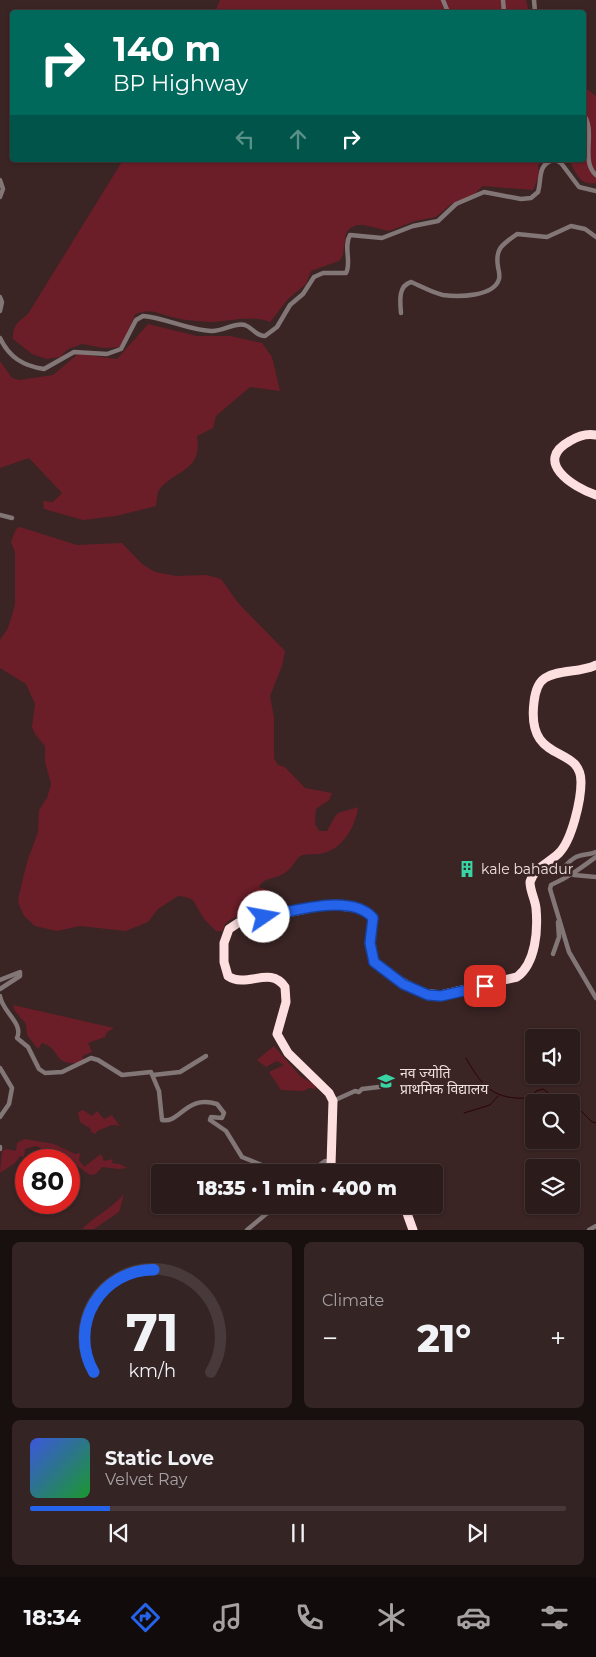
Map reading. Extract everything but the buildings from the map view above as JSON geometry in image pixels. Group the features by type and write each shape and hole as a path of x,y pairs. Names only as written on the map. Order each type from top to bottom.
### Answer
{"highway":[{"path":"596,435 583,435 560,447 556,450 555,459 566,480 578,488 596,495"},
{"path":"331,1164 333,1101 329,1093 302,1069 280,1042 277,1029 287,993 281,981 268,976 241,980 228,976 223,955 224,942 229,929 238,923 318,906 356,907 366,911 373,918 371,954 381,969 403,984 428,995 441,996 512,980 525,969 536,936 536,908 530,882 536,871 558,854 568,839 578,802 581,779 578,770 570,759 547,748 536,735 533,710 536,690 541,682 550,676 596,666"},
{"path":"407,1214 412,1230"}],"street":[{"path":"586,121 590,132 590,165 596,175"},
{"path":"0,338 11,356 26,365 44,369 74,352 107,354 121,349 136,320 143,316 209,331 221,331 240,325 246,326 258,335 265,336 277,328 290,305 303,294 314,277 323,273 346,274 348,269 347,242 350,235 382,238 413,226 438,221 456,204 484,192 521,199 531,198 538,192 542,168 549,162"},
{"path":"559,162 579,187 596,191"},
{"path":"0,180 3,189 0,198"},
{"path":"401,312 402,289 406,283 411,282 442,295 452,296 483,293 493,287 499,277 496,256 501,247 517,234 547,238 571,226 585,229 596,237"},
{"path":"0,297 2,302 0,311"},
{"path":"0,515 12,518"},
{"path":"548,860 556,870 562,869 570,860 596,852"},
{"path":"596,857 582,865 574,874 551,885 569,952 596,998"},
{"path":"574,874 596,877"},
{"path":"553,954 559,937 554,899"},
{"path":"0,980 20,972 20,976 15,981 0,989"},
{"path":"0,996 8,1014 18,1025 20,1030 17,1038 28,1047 39,1069 45,1073 62,1072 91,1058 98,1060 122,1075 147,1072 154,1075 180,1072 206,1056"},
{"path":"0,1068 12,1088 9,1104 0,1117"},
{"path":"154,1075 159,1091 162,1120 172,1118 190,1104 205,1101 217,1104 224,1113 222,1118 211,1117 210,1120 226,1131 242,1158 258,1164"},
{"path":"333,1101 355,1091 379,1087"},
{"path":"246,1230 266,1214"},
{"path":"589,1230 596,1226"}],"shaded area":[{"path":"220,0 526,0 528,10 216,10"},
{"path":"586,88 596,96 596,183 582,180 570,162 586,162"},
{"path":"122,162 541,162 538,165 539,175 533,190 483,186 472,196 451,204 436,217 415,221 389,231 364,225 350,228 346,233 343,255 339,261 311,271 306,284 288,299 270,322 247,318 208,322 181,319 146,311 135,314 122,347 104,348 82,344 68,349 60,357 46,359 32,354 13,339 15,327 28,314"},
{"path":"148,324 197,336 230,336 262,343 272,357 280,391 250,387 216,416 213,428 197,436 198,448 192,463 165,483 159,490 156,506 116,516 83,520 44,509 43,501 53,502 62,493 29,458 0,468 0,361 12,378 19,380 53,375 78,354 117,359"},
{"path":"20,527 77,545 122,543 142,564 155,572 176,576 207,575 221,579 239,604 285,651 282,666 270,696 274,718 274,758 278,765 285,767 305,788 332,793 329,800 316,809 315,824 319,831 327,831 338,813 358,807 355,822 343,841 337,846 324,853 300,856 286,872 261,884 259,887 271,891 278,909 237,917 225,925 223,931 216,931 204,919 193,900 178,896 158,909 148,922 126,931 80,926 57,931 35,926 24,916 18,902 19,895 27,862 38,832 39,810 47,798 51,784 45,762 45,746 32,727 35,704 26,684 0,668 0,640 8,628 15,605 15,552 11,542 16,529"},
{"path":"13,1005 114,1028 107,1032 105,1037 88,1043 92,1052 82,1056 85,1062 66,1062 58,1057 53,1049 42,1043 38,1049 27,1035 26,1024 15,1011"},
{"path":"274,1046 301,1077 314,1084 316,1089 309,1088 303,1091 281,1090 269,1072 284,1065 277,1061 266,1067 257,1060"},
{"path":"83,1110 92,1116 97,1111 104,1119 112,1115 119,1125 125,1126 112,1125 97,1131 96,1134 80,1122 78,1112"},
{"path":"25,1139 54,1144 64,1149 42,1149 36,1146 16,1149 17,1143"},
{"path":"6,1149 15,1151 15,1163 0,1173 2,1151"},
{"path":"101,1154 104,1161 113,1159 112,1163 120,1164 127,1168 102,1167 96,1174 90,1175 80,1168 80,1161 84,1167"},
{"path":"124,1194 119,1212 94,1229 82,1229 114,1204"}],"waterway":[{"path":"466,1058 478,1077 491,1090 507,1097 525,1098"},
{"path":"533,1094 543,1089 550,1094"},
{"path":"464,1113 490,1105 498,1096"},
{"path":"580,1111 592,1122 596,1123"}],"place":[{"name":"kale bahadur","path":"467,869"},
{"name":"नव ज्योति प्राथमिक विद्यालय","path":"386,1081"}],"route":[{"path":"264,917 318,906 360,908 373,918 370,943 374,962 403,984 433,996 441,996 485,986"}]}
